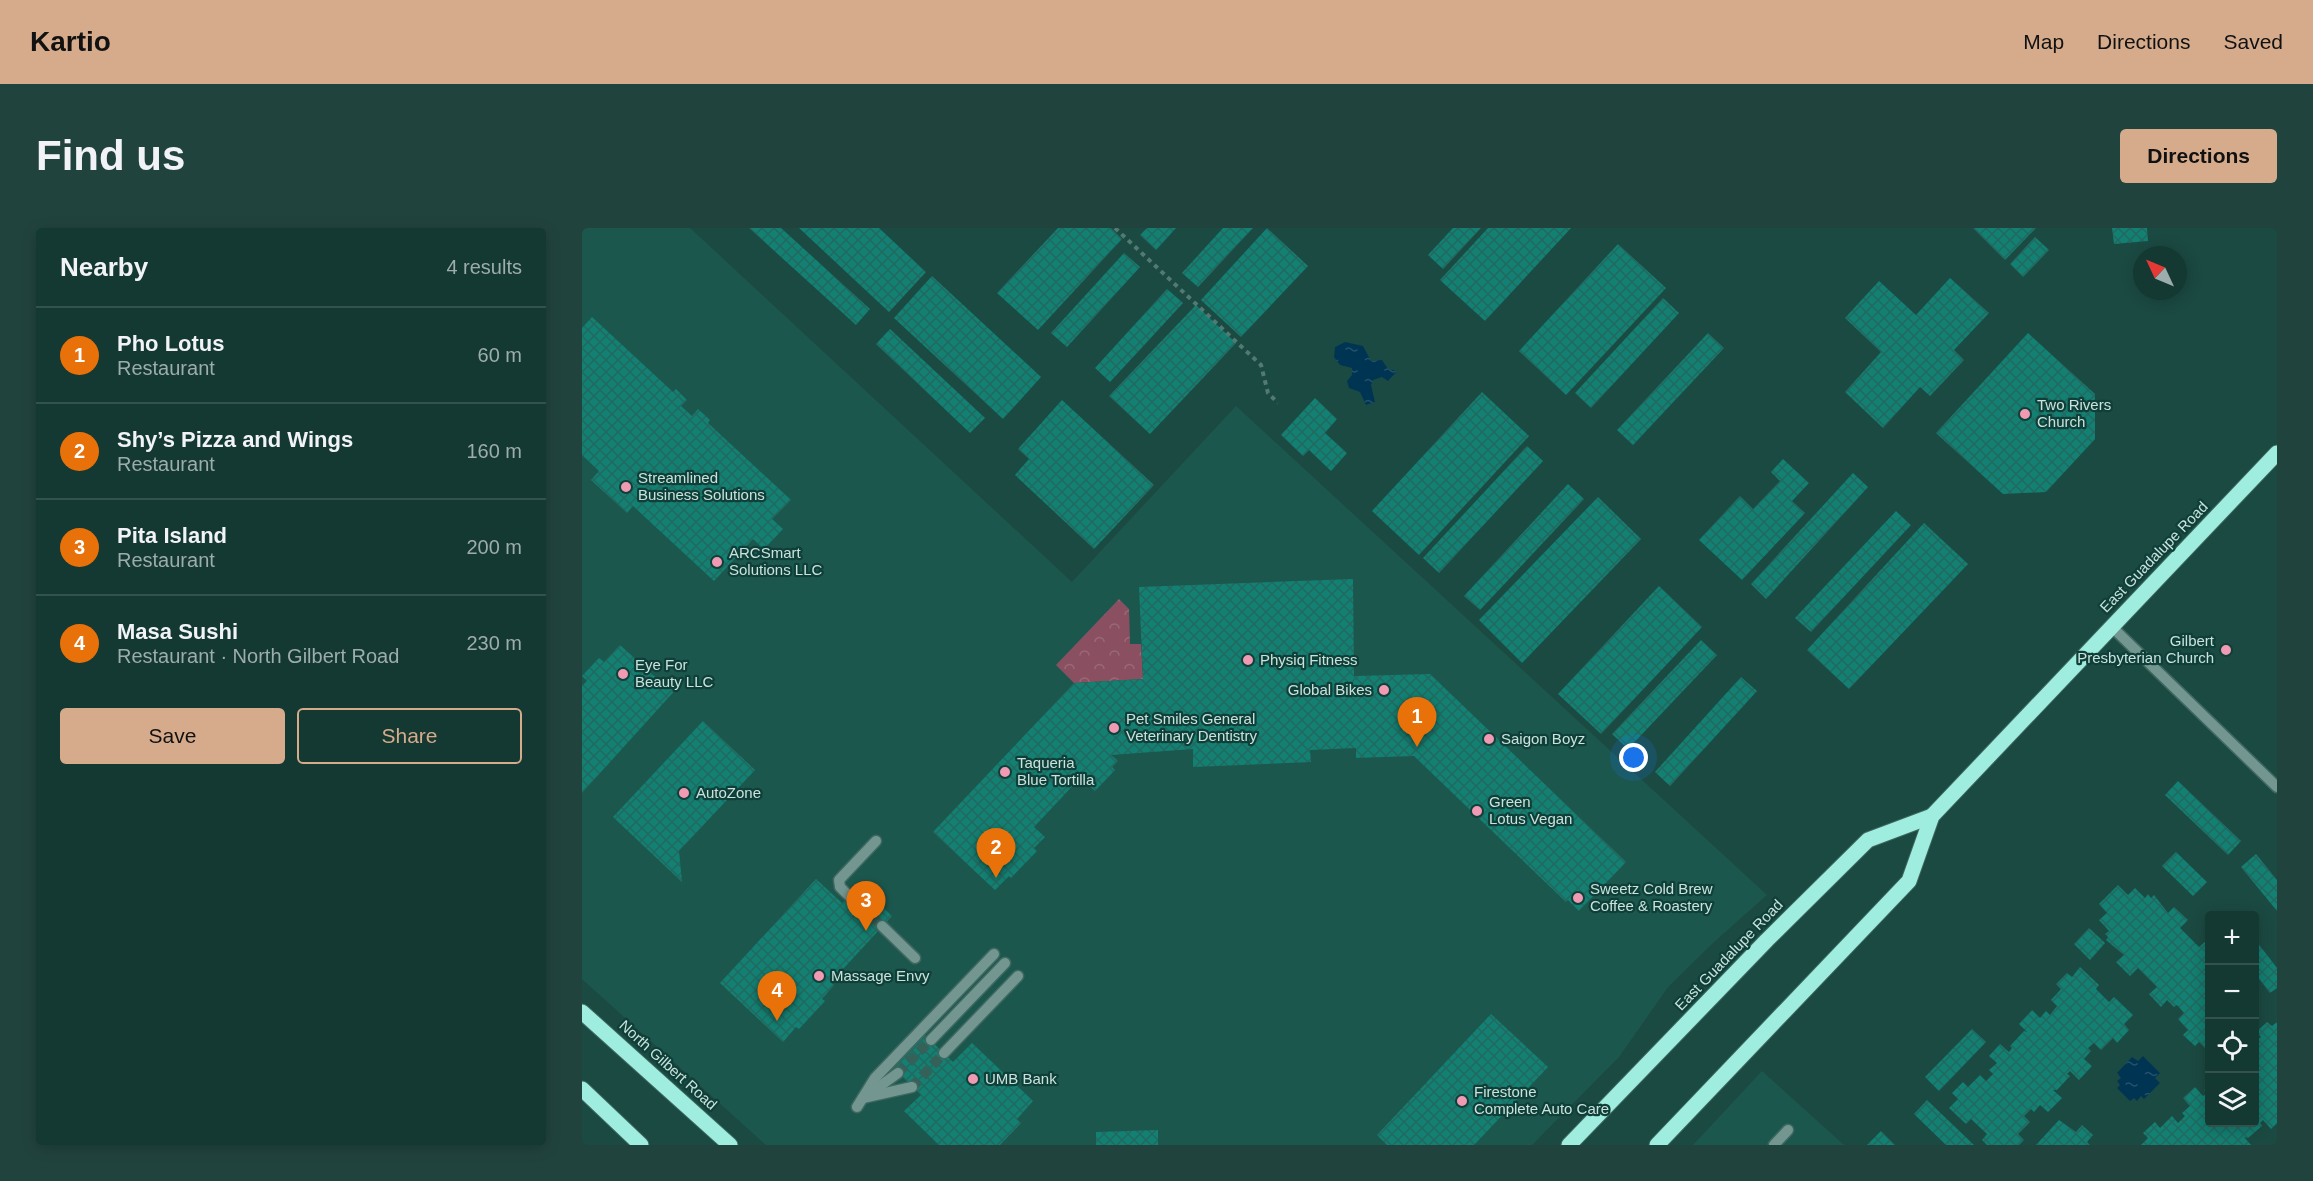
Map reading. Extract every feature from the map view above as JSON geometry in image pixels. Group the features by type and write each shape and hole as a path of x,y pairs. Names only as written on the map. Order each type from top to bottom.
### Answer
{"main road":[{"name":"East Guadalupe Road","path":"1657,1145 1910,881 1932,816 2277,453"},
{"name":"East Guadalupe Road","path":"1569,1145 1760,947 1868,840 1932,816"},
{"name":"North Gilbert Road","path":"582,1012 730,1145"},
{"path":"582,1089 641,1145"}],"street":[{"path":"2112,627 2277,788"},
{"path":"849,896 840,887 839,880 876,840"},
{"path":"882,926 915,958"},
{"path":"860,1103 875,1078 994,954"},
{"path":"931,1040 1005,963"},
{"path":"944,1053 1018,976"},
{"path":"860,1103 898,1073"},
{"path":"860,1103 912,1087"},
{"path":"1774,1145 1788,1130"}],"path":[{"path":"1115,228 1261,365 1268,393 1278,403"}],"shaded area":[{"path":"582,228 690,228 1072,582 1236,406 1767,895 1668,987 1619,1057 1532,1145 766,1145 582,979"},
{"path":"1762,1071 1844,1145 1693,1145"}],"green space":[{"path":"1119,599 1129,609 1130,644 1141,644 1143,679 1074,683 1056,665"}],"water":[{"path":"1345,342 1363,346 1371,361 1382,360 1388,369 1397,371 1388,381 1382,377 1373,380 1371,385 1375,402 1366,405 1360,392 1349,388 1347,381 1352,375 1352,368 1340,365 1334,357 1335,347"},
{"path":"2143,1056 2160,1073 2155,1078 2160,1083 2144,1099 2141,1096 2137,1101 2134,1098 2130,1101 2117,1088 2120,1085 2117,1081 2121,1078 2117,1073 2132,1057 2138,1061"}],"building":[{"path":"749,228 781,228 870,309 856,325"},
{"path":"799,228 879,228 926,272 889,312"},
{"path":"1058,228 1111,228 1122,239 1038,330 997,293"},
{"path":"1147,228 1176,228 1156,250 1140,235"},
{"path":"1223,228 1253,228 1198,287 1182,273"},
{"path":"1267,228 1308,266 1241,337 1201,300"},
{"path":"1453,228 1481,228 1443,269 1428,255"},
{"path":"1488,228 1571,228 1485,321 1440,280"},
{"path":"1973,228 2036,228 2005,260"},
{"path":"2112,228 2147,228 2148,241 2114,244"},
{"path":"2035,237 2049,250 2023,277 2010,264"},
{"path":"1618,244 1666,288 1566,395 1519,351"},
{"path":"1124,253 1140,267 1067,347 1051,333"},
{"path":"932,276 1041,377 1003,419 894,318"},
{"path":"1950,278 1989,313 1954,350 1964,360 1930,396 1920,387 1883,428 1845,392 1881,352 1845,318 1879,281 1916,315"},
{"path":"1167,289 1183,303 1110,382 1095,368"},
{"path":"1663,298 1679,313 1591,408 1575,393"},
{"path":"1196,305 1236,343 1150,434 1109,396"},
{"path":"592,317 673,392 676,389 687,400 681,406 692,416 698,409 710,420 708,423 791,500 772,519 783,529 764,549 753,539 714,581 633,506 627,513 591,480 599,471 582,455 582,328"},
{"path":"890,329 985,418 970,433 876,344"},
{"path":"1708,333 1724,348 1633,445 1617,430"},
{"name":"Two Rivers Church","path":"2028,333 2095,394 2095,439 2046,492 2003,494 1936,433"},
{"path":"1482,392 1529,436 1419,555 1372,511"},
{"path":"1315,398 1337,419 1325,433 1347,453 1331,471 1309,450 1303,456 1281,435"},
{"path":"1062,400 1154,485 1094,549 1015,475 1029,459 1018,449"},
{"path":"1527,446 1543,461 1439,573 1423,558"},
{"path":"1783,459 1809,483 1792,501 1805,513 1742,580 1699,540 1740,496 1753,509 1780,481 1771,472"},
{"path":"1853,473 1868,487 1766,599 1751,584"},
{"path":"1568,484 1584,499 1480,610 1464,596"},
{"path":"1598,497 1641,539 1522,663 1479,620"},
{"path":"1896,511 1911,525 1811,632 1795,618"},
{"path":"1924,523 1968,564 1849,689 1807,650"},
{"path":"1353,579 1354,676 1430,674 1626,862 1579,911 1568,900 1566,902 1414,756 1356,758 1356,748 1310,750 1311,762 1193,767 1193,749 1111,755 1118,761 1112,767 1115,770 1095,791 1080,778 1034,827 1045,837 1034,848 1037,851 1011,878 1009,876 995,890 933,832 1074,683 1143,679 1139,587"},
{"path":"1659,586 1702,627 1601,734 1558,694"},
{"path":"1701,640 1717,655 1628,749 1612,734"},
{"path":"620,645 663,684 668,678 678,687 582,793 582,686 587,681 582,676 599,658 604,662"},
{"path":"1741,677 1757,691 1670,786 1655,772"},
{"name":"AutoZone","path":"703,721 755,770 679,851 682,882 613,817"},
{"path":"2178,781 2241,841 2228,855 2165,795"},
{"path":"2176,852 2207,882 2193,896 2162,866"},
{"path":"2256,854 2277,880 2277,911 2241,867"},
{"path":"816,879 842,903 859,885 892,916 831,982 834,985 822,999 825,1001 799,1029 796,1027 783,1042 720,983"},
{"path":"2118,885 2128,895 2135,888 2145,898 2148,894 2151,898 2154,895 2168,913 2174,907 2188,920 2180,928 2199,947 2205,942 2205,1048 2199,1042 2195,1046 2183,1035 2188,1030 2178,1019 2184,1013 2177,1005 2174,1007 2167,1000 2161,1007 2149,994 2157,987 2138,968 2130,976 2116,962 2124,955 2106,940 2108,937 2105,934 2109,931 2099,920 2107,913 2099,904"},
{"path":"2089,928 2105,943 2090,960 2074,944"},
{"path":"2259,945 2277,968 2277,988 2270,993 2259,979"},
{"path":"2080,967 2099,985 2096,989 2109,1002 2114,997 2133,1015 2124,1024 2129,1030 2117,1043 2113,1038 2101,1050 2094,1043 2088,1048 2091,1051 2084,1059 2092,1066 2079,1080 2070,1071 2067,1074 2070,1076 2057,1090 2053,1090 2062,1098 2048,1112 2040,1105 2034,1112 2031,1109 2024,1116 2030,1122 2018,1134 2024,1140 2019,1145 1987,1145 1982,1140 1987,1134 1971,1119 1966,1124 1949,1108 1958,1099 1952,1093 1963,1082 1968,1087 1980,1075 1986,1081 1993,1074 1989,1070 1997,1063 1989,1056 2000,1044 2009,1052 2012,1048 2010,1046 2024,1031 2027,1032 2019,1024 2032,1010 2040,1018 2046,1011 2050,1015 2057,1006 2051,1000 2061,989 2056,984 2067,973 2072,977"},
{"name":"Firestone Complete Auto Care","path":"1491,1014 1548,1067 1474,1145 1387,1145 1377,1135"},
{"path":"2267,1022 2272,1026 2277,1022 2277,1123 2271,1129 2263,1120 2260,1123 2262,1126 2248,1138 2244,1137 2251,1145 2141,1145 2148,1138 2143,1133 2155,1122 2160,1128 2172,1116 2178,1123 2185,1116 2182,1113 2190,1106 2183,1098 2195,1087 2203,1096 2205,1094 2205,1127 2259,1127 2259,1039 2261,1037 2259,1029"},
{"path":"1972,1029 1986,1042 1939,1091 1925,1077"},
{"name":"UMB Bank","path":"923,1033 953,1062 972,1043 1033,1101 1017,1119 1021,1123 1000,1145 939,1145 904,1111 921,1095 891,1066"},
{"path":"1927,1100 1974,1145 1946,1145 1914,1114"},
{"path":"2059,1120 2076,1132 2082,1125 2093,1135 2087,1142 2090,1145 2036,1145"},
{"path":"1158,1130 1158,1145 1096,1145 1096,1132"},
{"path":"1881,1131 1895,1145 1867,1145"}],"tunnel":[{"path":"849,896 882,926"},
{"path":"898,1073 931,1040"},
{"path":"912,1087 944,1053"}],"place":[{"name":"Two Rivers Church","path":"2025,414"},
{"name":"Streamlined Business Solutions","path":"626,487"},
{"name":"ARCSmart Solutions LLC","path":"717,562"},
{"name":"Gilbert Presbyterian Church","path":"2226,650"},
{"name":"Physiq Fitness","path":"1248,660"},
{"name":"Eye For Beauty LLC","path":"623,674"},
{"name":"Global Bikes","path":"1384,690"},
{"name":"Pet Smiles General Veterinary Dentistry","path":"1114,728"},
{"name":"Saigon Boyz","path":"1489,739"},
{"name":"Pho Lotus","path":"1417,747"},
{"name":"Taqueria Blue Tortilla","path":"1005,772"},
{"name":"AutoZone","path":"684,793"},
{"name":"Green Lotus Vegan","path":"1477,811"},
{"name":"Shy’s Pizza and Wings","path":"996,878"},
{"name":"Sweetz Cold Brew Coffee & Roastery","path":"1578,898"},
{"name":"Pita Island","path":"866,931"},
{"name":"Massage Envy","path":"819,976"},
{"name":"Masa Sushi","path":"777,1021"},
{"name":"UMB Bank","path":"973,1079"},
{"name":"Firestone Complete Auto Care","path":"1462,1101"}]}
